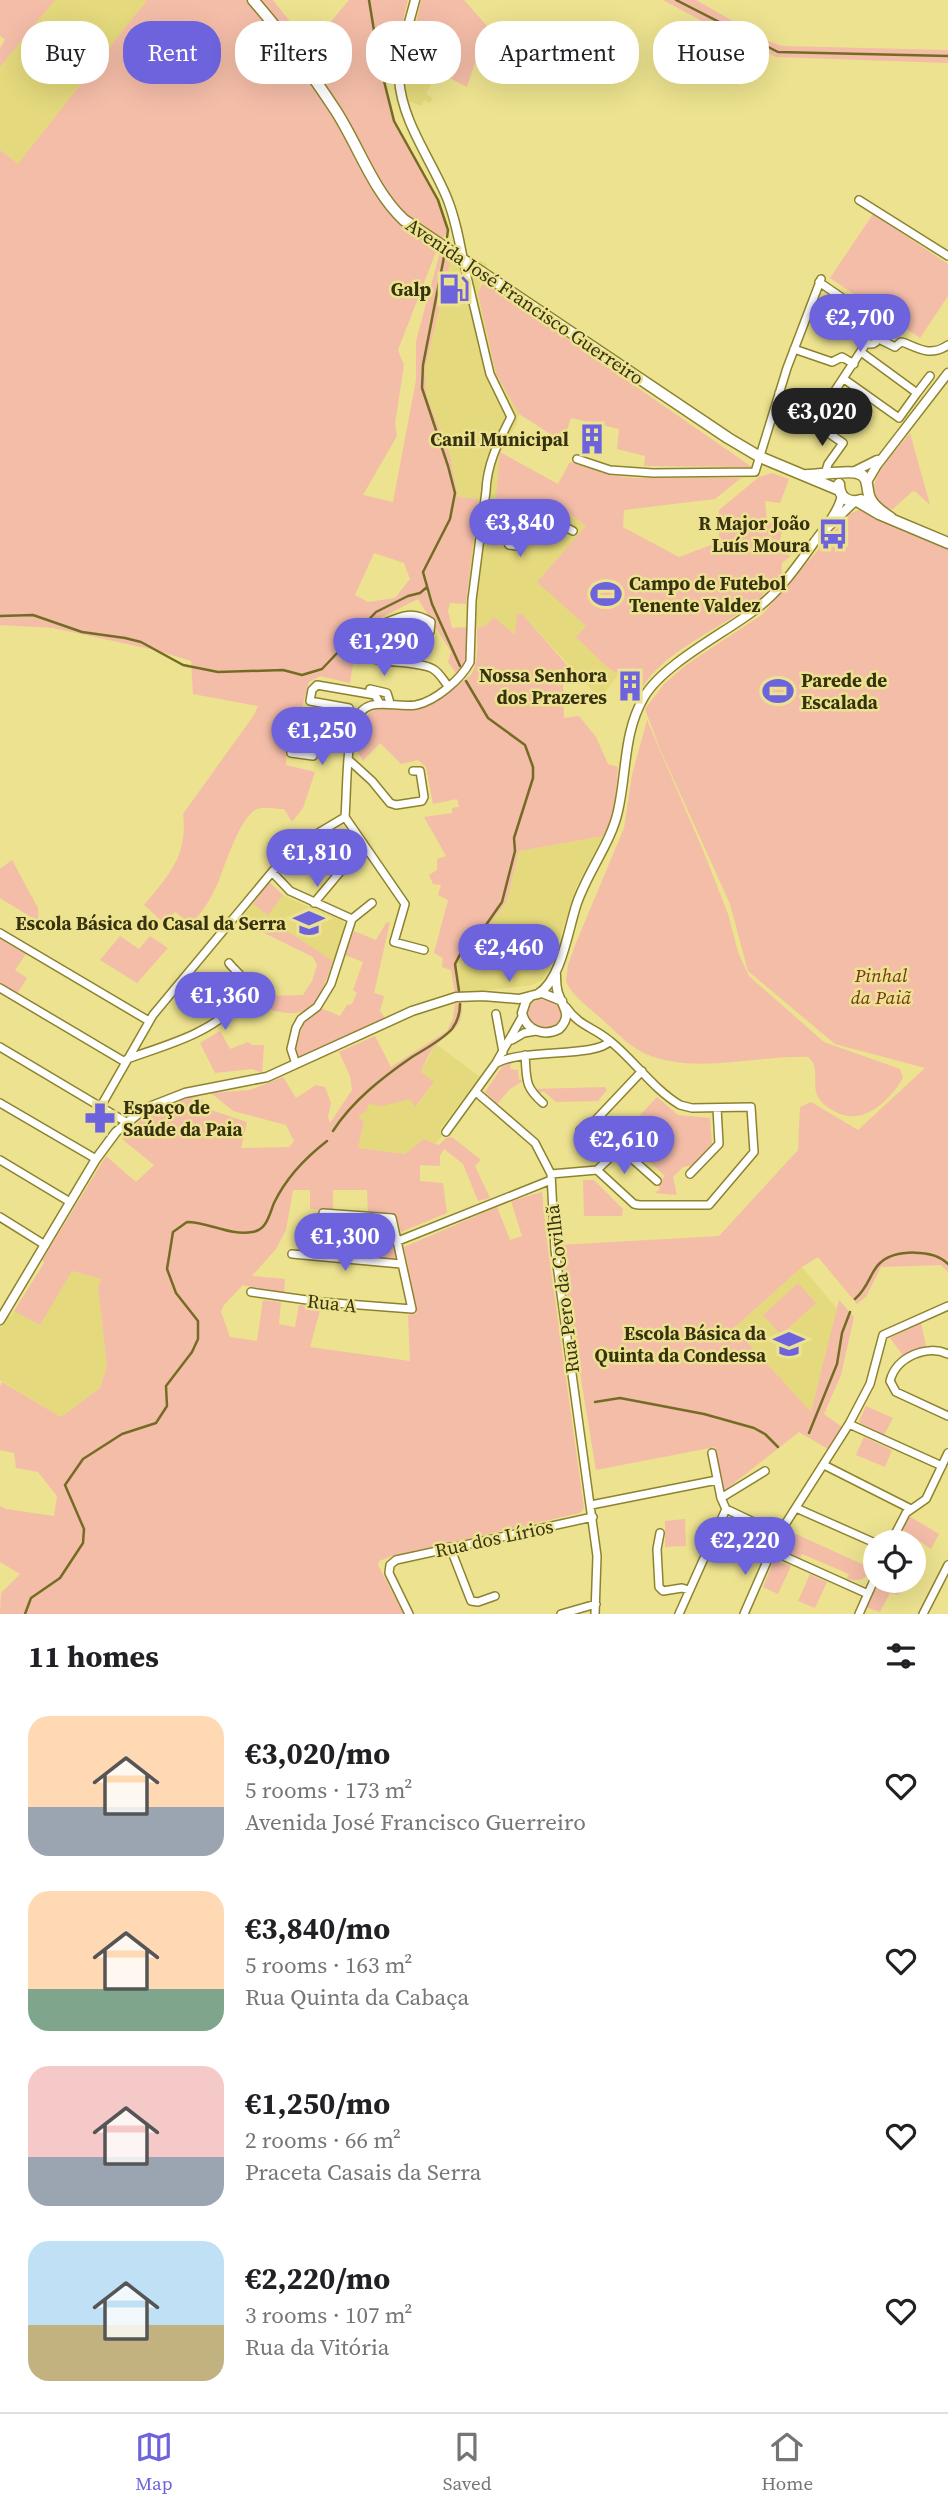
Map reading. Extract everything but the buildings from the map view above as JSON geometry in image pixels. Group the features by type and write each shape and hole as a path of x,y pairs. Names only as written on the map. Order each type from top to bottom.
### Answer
{"main road":[{"name":"Avenida José Francisco Guerreiro","path":"253,0 336,111 384,198 404,220 728,438 760,457 840,493"},
{"path":"851,473 840,482 840,493 863,507 948,543"},
{"path":"803,475 862,475 874,505 891,518"},
{"path":"855,501 863,498 867,487"}],"street":[{"path":"415,0 398,76 401,96 414,130 447,197 490,374 511,417 494,450 486,475 472,600 470,662 466,670 427,702 408,705 379,702 359,715 351,743 345,817 405,904 394,942 424,950"},
{"path":"859,200 948,256"},
{"path":"577,459 610,470 666,473 755,472 779,393 820,281 867,315 869,330"},
{"path":"869,330 874,331 877,338 895,347 901,342 931,352 939,351 948,345"},
{"path":"867,342 864,335 869,330"},
{"path":"867,342 872,343 877,338"},
{"path":"817,418 867,342"},
{"path":"794,349 832,362 842,357 853,364"},
{"path":"861,352 917,393"},
{"path":"867,487 877,465 948,373"},
{"path":"844,379 898,418 930,376"},
{"path":"779,393 817,418 824,430 843,443 828,464 825,474"},
{"path":"851,473 871,465 888,452"},
{"path":"446,1132 503,1053 526,1001 547,987 555,973 578,901 618,811 628,737 645,694 668,671 759,608 776,591 840,504 840,493"},
{"path":"821,533 855,501"},
{"path":"496,518 509,545 517,546 548,518 573,531"},
{"path":"378,626 425,634 430,632 431,622 420,615 404,615 378,626 363,640 358,650 360,654 434,669 448,686"},
{"path":"349,708 310,701 312,690 317,685 352,690 375,695 379,702"},
{"path":"352,690 372,689 387,693 390,703"},
{"path":"290,753 313,756 319,740 325,739 351,743"},
{"path":"350,761 396,806 422,801 424,797 420,771 413,771"},
{"path":"101,1106 149,1021 272,872 299,845 345,817"},
{"path":"314,903 345,866"},
{"path":"272,872 289,891 352,919"},
{"path":"296,1064 291,1049 296,1028 301,1019 317,1007 331,984 352,919 372,903"},
{"path":"0,933 149,1021"},
{"path":"126,1061 187,1038 229,1013 246,995 247,988 229,963"},
{"path":"555,973 556,988 566,1017 559,1029"},
{"path":"0,988 126,1061"},
{"path":"0,1320 96,1159 126,1122 158,1102 206,1088 257,1080 412,1011 456,997 555,997 580,1024"},
{"path":"490,997 512,1005 529,1027 536,1031 547,1033 580,1024 592,1028 680,1105 692,1108 751,1107 754,1152 709,1205 634,1204 597,1170"},
{"path":"495,1014 503,1053"},
{"path":"509,1043 524,1033 536,1031"},
{"path":"496,1063 505,1058 525,1055 594,1049 610,1041"},
{"path":"0,1046 126,1122"},
{"path":"525,1055 530,1091 544,1103"},
{"path":"580,1130 592,1124 642,1071"},
{"path":"476,1092 535,1143 551,1177"},
{"path":"0,1102 96,1159"},
{"path":"690,1174 719,1144 717,1108"},
{"path":"398,1241 551,1177 597,1170 620,1148 657,1181"},
{"path":"0,1160 70,1202"},
{"name":"Rua Pero da Covilhã","path":"551,1177 555,1250 597,1556 595,1614"},
{"path":"292,1254 401,1264 392,1218 323,1213"},
{"path":"0,1217 45,1245"},
{"name":"Rua A","path":"251,1292 321,1303 412,1309 401,1264"},
{"path":"744,1614 779,1534 849,1424 870,1384 883,1335 948,1306"},
{"path":"948,1354 934,1349 915,1354 898,1367 890,1381 896,1392 948,1416"},
{"path":"849,1424 942,1466"},
{"path":"712,1453 721,1498 726,1508 779,1534"},
{"path":"897,1530 906,1513 926,1499 948,1453"},
{"path":"824,1465 911,1508"},
{"path":"721,1498 765,1471"},
{"path":"591,1505 717,1480"},
{"path":"679,1614 726,1508"},
{"path":"796,1508 863,1538"},
{"name":"Rua dos Lírios","path":"409,1614 389,1573 390,1565 396,1560 593,1517"},
{"path":"660,1533 657,1549 660,1589 689,1590"},
{"path":"450,1547 471,1601 478,1602 495,1596"},
{"path":"772,1552 868,1594 859,1614"},
{"path":"923,1614 948,1565"},
{"path":"561,1614 596,1604"}],"shaded area":[{"path":"55,0 147,0 131,21 123,21 123,31 109,49 109,21 38,21"},
{"path":"21,41 21,84 81,84 18,165 0,150 0,67"},
{"path":"405,84 431,84 426,94 433,98 430,103 424,100 421,106 407,100"},
{"path":"453,248 487,264 478,293 496,374 519,414 517,424 500,452 518,540 547,508 563,509 586,526 586,626 577,636 618,675 600,699 523,615 515,636 485,626 468,627 466,604 469,579 458,497 450,455 427,397 425,368"},
{"path":"604,836 577,885 550,968 542,980 532,985 460,993 457,963 507,901 519,851"},
{"name":"Escola Básica do Casal da Serra","path":"269,882 283,895 343,920 345,928 333,961 270,921 250,926 241,919"},
{"path":"436,1044 480,1077 440,1129 443,1134 436,1143 424,1139 405,1154 358,1148 364,1122 358,1117 368,1104 381,1105 411,1098 416,1106 434,1083 421,1072"},
{"name":"Escola Básica da Quinta da Condessa","path":"802,1267 838,1310 811,1412 733,1329"},
{"path":"72,1271 101,1279 98,1287 107,1366 100,1388 61,1417 0,1380 0,1310 11,1317 14,1311 40,1324"}],"green space":[{"path":"0,0 55,0 38,21 21,21 21,41 0,67 0,48 5,39 0,36"},
{"path":"147,0 273,0 290,21 235,21 235,84 352,84 352,21 332,21 349,0 408,0 403,21 366,21 366,84 387,84 394,121 438,200 448,230 439,244 398,350 404,365 395,424 397,436 363,495 393,502 416,380 416,341 440,252 451,259 425,368 427,397 450,455 458,497 478,499 466,604 450,603 448,611 452,628 468,627 466,658 456,673 448,662 451,652 418,599 370,623 338,658 353,664 350,683 320,676 309,682 297,725 304,727 311,708 329,710 326,729 315,728 312,750 287,749 286,765 315,772 303,808 292,822 284,809 260,808 250,814 238,833 211,897 191,924 175,912 164,923 144,905 175,864 183,841 183,814 258,706 193,694 191,661 155,650 53,628 0,625 0,150 18,164 81,84 109,84 109,48 123,31 123,84 221,84 221,21 130,21","holes":["374,553 404,563 410,579 395,598 368,602 355,595"]},
{"path":"421,0 464,0 483,21 475,21 475,63 467,87 461,84 461,21 417,21"},
{"path":"663,0 696,0 733,21 702,21"},
{"path":"769,41 782,46 948,50 948,63 776,57 769,53"},
{"path":"873,214 948,264 948,296 920,338 830,278"},
{"path":"482,284 492,287 752,467 644,466 645,456 617,449 619,429 571,418 563,442 519,414 496,374 478,293"},
{"path":"910,433 930,505 913,491 893,509 886,510 877,502 873,493 875,482 887,461"},
{"path":"500,452 558,484 570,462 609,475 635,478 741,478 715,499 624,510 623,527 679,557 719,542 719,510 759,477 772,473 789,479 780,503 765,501 767,521 774,523 782,531 778,550 791,556 782,563 782,575 759,599 675,654 649,678 639,693 576,637 586,626 537,582 586,526 563,509 547,508 518,540 512,540 496,496"},
{"name":"Pinhal da Paiã","path":"859,510 948,549 948,1272 941,1265 881,1267 866,1297 857,1304 818,1257 802,1267 734,1328 811,1412 839,1300 854,1317 841,1375 824,1414 842,1427 828,1449 799,1432 724,1491 715,1447 596,1470 559,1245 719,1236 798,1150 800,1107 811,1102 858,1130 925,1068 835,1044 748,971 730,904 660,749 645,709 664,684 686,665 763,614 849,514"},
{"path":"517,613 523,615 573,672 563,682 564,718 579,716 596,737 608,764 618,767 615,803 604,836 519,851 507,901 457,963 460,993 455,994 451,970 442,967 443,958 434,953 448,900 438,895 441,885 433,884 429,875 437,870 437,859 446,856 424,817 452,813 452,808 459,807 457,799 433,804 426,767 418,760 401,764 380,743 363,761 356,749 360,732 358,730 363,720 375,710 420,706 437,699 466,679 475,666 477,627 485,626 494,617 515,635"},
{"path":"647,720 705,855 728,914 738,952 749,976 824,1042 900,1069 903,1078 874,1110 855,1116 844,1115 825,1106 816,1092 814,1066 808,1057 705,1064 665,1060 646,1054 629,1044 583,1003 566,982 568,965 576,943 624,828 632,775"},
{"path":"12,860 38,908 39,922 0,898 0,869"},
{"path":"269,882 283,895 268,915 253,904"},
{"path":"270,920 333,961 316,1001 303,1011 288,1013 267,1009 269,996 303,995 312,981 317,965 313,957 250,926"},
{"path":"390,922 374,993 384,996 380,1011 385,1018 297,1056 295,1051 304,1022 321,1008 340,1016 347,1005 352,1004 357,993 353,990 363,962 345,955 354,931 376,940 386,923"},
{"path":"120,936 139,949 150,936 168,948 137,983 100,960"},
{"path":"0,939 26,954 15,970 27,978 17,994 0,984"},
{"path":"538,999 551,1001 560,1007 561,1017 555,1026 540,1026 527,1017 528,1007"},
{"path":"462,1002 459,1022 433,1049 421,1072 434,1082 415,1107 411,1099 381,1106 368,1104 367,1110 358,1117 364,1122 358,1148 405,1154 424,1139 439,1145 446,1138 452,1137 481,1160 475,1166 490,1198 478,1201 463,1164 444,1149 440,1156 440,1166 420,1165 420,1181 443,1183 447,1213 401,1232 396,1214 368,1212 367,1190 333,1190 333,1211 310,1209 310,1190 293,1190 286,1230 276,1249 252,1276 285,1279 284,1294 243,1285 221,1312 230,1337 257,1341 263,1300 281,1302 279,1324 295,1327 299,1305 321,1307 310,1347 410,1361 408,1315 417,1313 404,1247 497,1207 510,1240 522,1236 511,1201 542,1192 584,1508 580,1513 379,1561 378,1565 404,1614 0,1614 1,1593 20,1574 0,1562 0,1506 54,1516 57,1496 38,1472 16,1468 14,1453 0,1450 2,1382 61,1417 100,1388 107,1366 98,1287 101,1279 72,1271 40,1325 14,1311 106,1156 136,1182 154,1165 122,1139 156,1108 197,1095 211,1110 247,1122 241,1148 289,1147 294,1141 286,1125 233,1111 211,1093 250,1090 283,1077 296,1098 316,1085 325,1087 331,1103 328,1117 330,1123 352,1090 350,1076 339,1052 375,1036 391,1067 447,1031 455,1004"},
{"path":"220,1031 230,1049 248,1042 252,1045 264,1045 262,1073 252,1069 215,1073 200,1043"},
{"path":"511,1061 510,1069 518,1070 519,1079 523,1081 510,1089 497,1104 485,1092 504,1064"},
{"path":"605,1087 607,1090 598,1101 556,1102 543,1091 538,1095 533,1089"},
{"path":"657,1097 678,1115 710,1118 712,1144 693,1165 683,1167 673,1177 677,1195 655,1193 660,1189 658,1185 665,1176 636,1149 626,1150 616,1141"},
{"path":"583,1180 594,1180 623,1209 622,1216 584,1216"},
{"path":"314,1216 385,1224 389,1227 396,1257 394,1260 324,1252 325,1233 312,1233"},
{"path":"798,1283 816,1303 781,1335 763,1315"},
{"path":"921,1323 926,1346 892,1365 902,1354 890,1338"},
{"path":"866,1406 893,1418 884,1435 859,1421"},
{"path":"864,1437 892,1450 885,1467 856,1455"},
{"path":"909,1516 939,1534 931,1549 926,1546 926,1530 902,1529"},
{"path":"685,1519 686,1546 665,1547 665,1521"},
{"path":"787,1530 863,1564 863,1578 847,1579 849,1574 802,1554 799,1560 784,1548 784,1535"},
{"path":"774,1560 791,1566 778,1594 763,1587"},
{"path":"810,1574 827,1582 815,1608 798,1601"},
{"path":"872,1593 890,1593 880,1612 866,1607"}],"waterway":[{"path":"369,0 379,61 394,121 438,200 448,230 447,237"},
{"path":"676,0 778,52 948,56"},
{"path":"444,257 423,365 422,388 455,493 450,519 423,572 432,604 460,666"},
{"path":"0,616 33,615 82,632 141,642 183,665 218,672 283,670 302,675 322,669 376,612 420,593 427,587"},
{"path":"459,991 455,964 464,947 481,932 502,902 515,851 514,838 533,778 533,767 525,745 488,718 466,681"},
{"path":"333,1131 369,1090 452,1029 460,1004"},
{"path":"25,1614 31,1598 60,1578 83,1543 84,1529 65,1485 83,1459 122,1434 156,1423 167,1406 166,1386 192,1352 198,1339 198,1321 176,1293 167,1269 173,1232 187,1222 236,1232 257,1231 267,1221 274,1203 290,1177 327,1141"},
{"path":"855,1299 880,1263 887,1258 904,1253 924,1253 948,1264"},
{"path":"809,1433 837,1364 842,1333 850,1312"},
{"path":"595,1402 620,1398 704,1414 754,1428 765,1434 778,1447"}],"place":[{"name":"Galp","path":"454,289"},
{"name":"Canil Municipal","path":"592,439"},
{"name":"R Major João Luís Moura","path":"833,534"},
{"name":"Campo de Futebol Tenente Valdez","path":"606,594"},
{"name":"Nossa Senhora dos Prazeres","path":"630,686"},
{"name":"Parede de Escalada","path":"778,691"},
{"name":"Escola Básica do Casal da Serra","path":"309,923"},
{"name":"Espaço de Saúde da Paia","path":"100,1118"},
{"name":"Escola Básica da Quinta da Condessa","path":"789,1344"}]}
